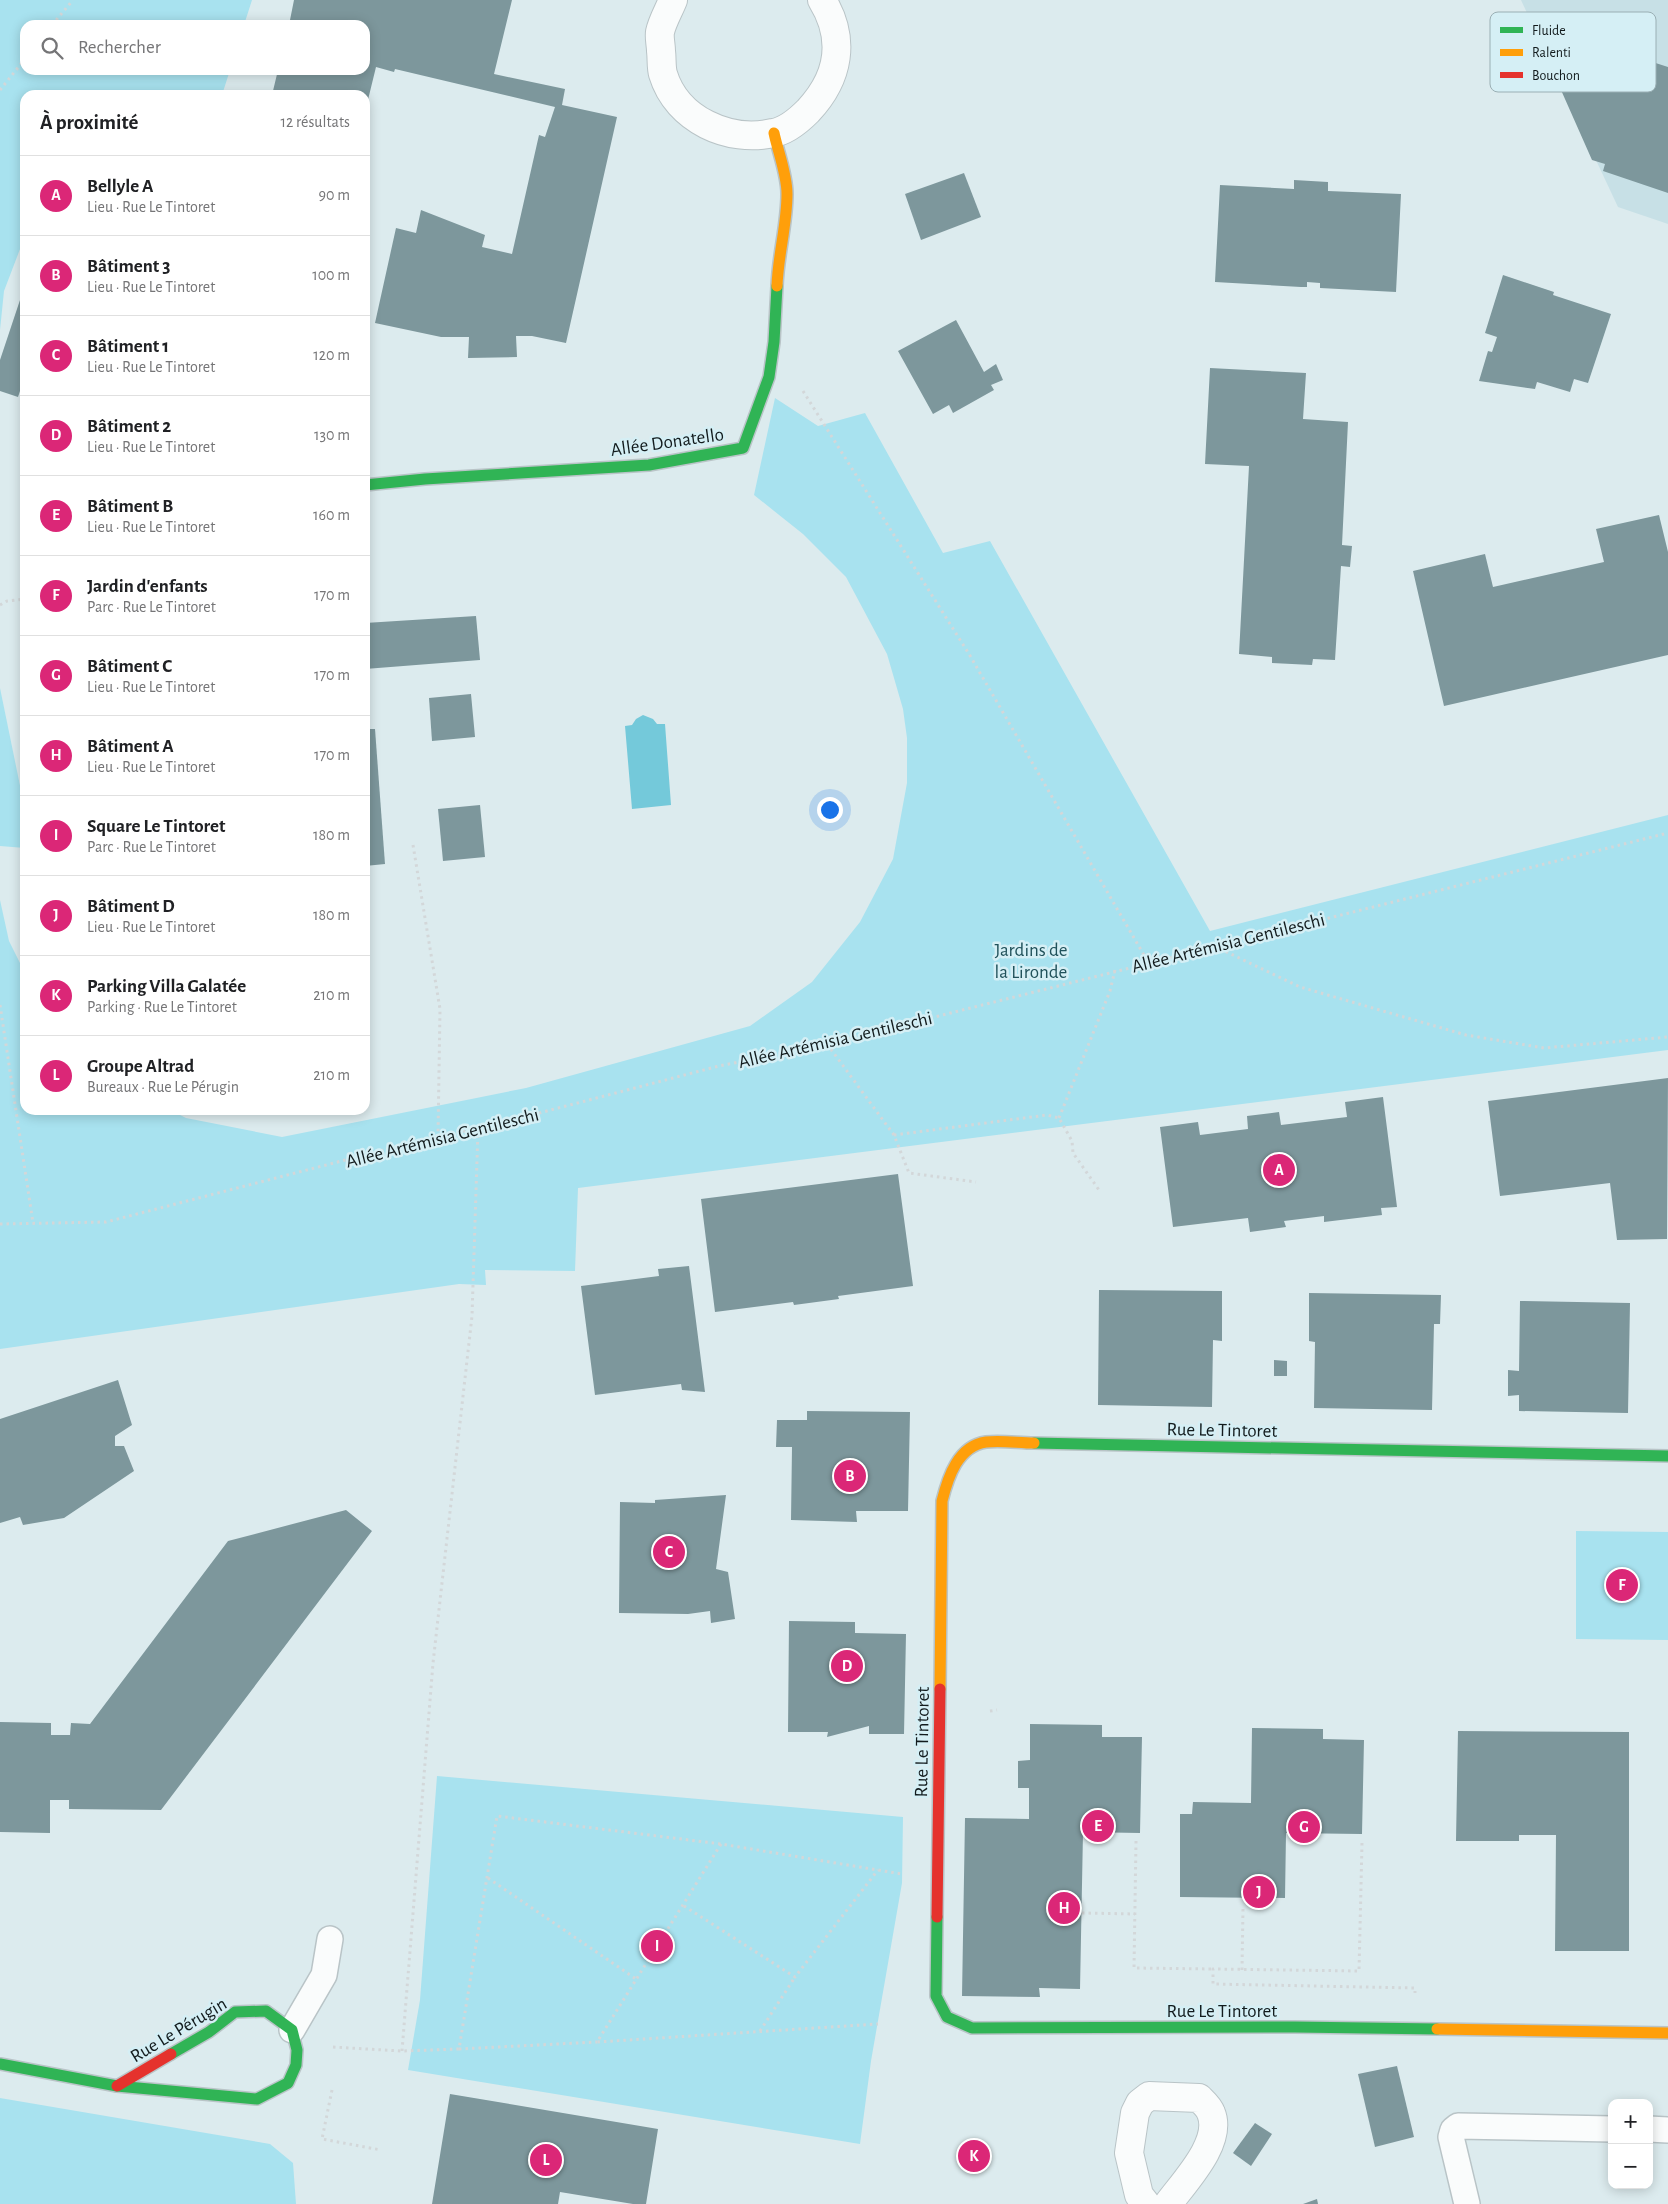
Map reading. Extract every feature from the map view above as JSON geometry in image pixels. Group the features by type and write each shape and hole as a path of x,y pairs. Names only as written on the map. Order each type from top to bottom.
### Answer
{"street":[{"path":"673,0 660,32 663,74 676,100 700,122 734,135 774,133 799,120 823,95 834,68 836,37 831,14 822,0"},
{"name":"Allée Donatello","path":"370,484 425,479 649,465 743,448 769,377 774,342 778,260 785,220 787,192 774,133"},
{"name":"Rue Le Tintoret","path":"1668,1456 986,1442 974,1446 963,1456 947,1477 942,1501 936,1996 947,2017 972,2028 1295,2027 1668,2033"},
{"name":"Rue Le Pérugin","path":"0,2064 117,2086 257,2099 288,2083 296,2065 297,2050 292,2030 266,2011 235,2012 209,2032 117,2086"},
{"path":"1146,2204 1139,2195 1129,2153 1135,2113 1140,2103 1149,2096 1199,2098 1211,2111 1214,2130 1210,2144 1168,2204"}],"lane":[{"path":"292,2030 324,1975 330,1939"},
{"path":"1466,2204 1451,2137 1453,2130 1458,2126 1608,2129"},
{"path":"1653,2129 1668,2130"}],"path":[{"path":"56,20 73,0"},
{"path":"0,90 20,65"},
{"path":"774,342 830,436 969,654 1148,962"},
{"path":"0,605 7,601 20,600"},
{"name":"Allée Artémisia Gentileschi","path":"0,1224 106,1222 438,1136 478,1129 719,1066 827,1044 1115,970 1668,833"},
{"path":"413,845 440,1009 438,1136"},
{"path":"1214,946 1300,987 1466,1035 1544,1048 1668,1037"},
{"path":"1059,1118 1110,992 1115,970"},
{"path":"0,1005 33,1223"},
{"path":"827,1044 894,1135 909,1173 976,1182"},
{"path":"894,1135 1047,1115 1059,1118 1072,1141 1073,1153 1099,1190"},
{"path":"402,2051 433,1664 472,1316 478,1129"},
{"path":"990,1711 997,1710"},
{"path":"459,2049 497,1816 721,1844 908,1875"},
{"path":"1136,1840 1134,1968 1213,1970 1359,1971 1362,1843"},
{"path":"597,2042 684,1906 721,1844"},
{"path":"759,2031 795,1977 878,1870"},
{"path":"488,1878 636,1979"},
{"path":"684,1906 795,1977"},
{"path":"1242,1970 1243,1908"},
{"path":"1082,1913 1135,1914"},
{"path":"1213,1970 1213,1978"},
{"path":"333,2047 402,2051 459,2049 878,2024"},
{"path":"332,2090 322,2139 380,2150"}],"shaded area":[{"path":"1521,0 1668,0 1668,224 1618,207 1564,92 1656,92 1656,12 1527,12"},
{"path":"643,715 653,719 657,724 665,724 671,805 632,809 625,726 632,725 636,719"}],"green space":[{"path":"0,0 252,0 246,20 20,20 20,75 228,75 224,90 20,90 20,249 4,291 0,330"},
{"name":"Jardins de la Lironde","path":"775,398 818,426 865,413 943,553 990,541 1210,931 1668,815 1668,1050 578,1188 575,1271 485,1270 486,1285 459,1284 0,1349 0,900 9,941 20,963 20,1115 180,1115 186,1118 282,1137 526,1088 750,1026 812,982 860,922 893,859 907,783 907,738 903,709 887,654 846,577 803,534 754,495"},
{"path":"0,688 20,786 20,848 0,846"},
{"path":"1576,1531 1668,1532 1668,1640 1576,1639"},
{"path":"437,1776 903,1817 902,1883 871,2061 860,2144 408,2070 420,2000"},
{"path":"0,2098 270,2144 293,2163 296,2204 0,2204"}],"building":[{"path":"294,0 512,0 494,74 565,89 562,105 617,117 566,343 532,336 516,336 517,357 468,358 469,337 441,337 375,323 396,228 416,233 421,210 485,235 482,247 512,254 539,135 545,137 555,107 395,69 394,72 376,67 370,92 370,90 273,90 277,75 370,75 370,20 290,20"},
{"path":"1656,63 1668,67 1668,193 1603,171 1605,164 1592,160 1562,92 1656,92"},
{"path":"964,173 981,217 921,240 905,194"},
{"path":"1294,180 1328,182 1328,191 1401,194 1396,292 1320,288 1320,283 1307,282 1307,287 1301,287 1215,282 1220,185 1294,189"},
{"path":"1503,275 1554,292 1553,295 1611,314 1588,383 1574,379 1570,392 1537,382 1535,389 1479,381 1488,351 1492,352 1497,337 1485,333"},
{"path":"20,300 20,391 18,397 0,391 0,360"},
{"path":"956,320 984,372 996,364 1003,380 991,385 994,390 953,413 949,405 933,414 898,351"},
{"path":"1210,368 1306,373 1303,419 1348,422 1342,545 1352,546 1350,567 1341,566 1335,660 1313,659 1312,665 1272,663 1272,657 1239,654 1249,466 1205,464"},
{"path":"1659,515 1668,552 1668,655 1444,706 1413,571 1485,554 1493,587 1604,562 1596,529"},
{"path":"476,616 480,660 370,669 370,623"},
{"path":"471,694 475,737 432,741 429,698"},
{"path":"370,729 375,729 385,864 370,866"},
{"path":"480,805 485,857 443,861 438,809"},
{"path":"1668,1078 1667,1239 1617,1240 1610,1183 1500,1196 1488,1101"},
{"path":"1383,1097 1397,1207 1381,1208 1382,1215 1324,1222 1324,1216 1284,1221 1286,1227 1250,1232 1248,1218 1173,1227 1160,1127 1198,1122 1200,1135 1248,1129 1247,1116 1279,1112 1281,1125 1347,1117 1345,1102"},
{"path":"898,1174 913,1286 838,1296 839,1299 794,1305 793,1302 715,1312 701,1199"},
{"path":"689,1266 705,1392 682,1390 681,1384 595,1395 581,1286 659,1276 658,1269"},
{"path":"1099,1290 1222,1291 1222,1341 1213,1340 1212,1407 1098,1405"},
{"path":"1309,1293 1441,1295 1440,1324 1434,1324 1432,1410 1314,1408 1315,1342 1309,1341"},
{"path":"1520,1301 1630,1303 1628,1413 1519,1411 1519,1395 1508,1396 1508,1370 1519,1371"},
{"path":"1274,1360 1287,1361 1287,1376 1274,1376"},
{"path":"118,1380 132,1425 115,1436 115,1446 124,1446 134,1471 64,1518 23,1525 20,1517 0,1523 0,1419"},
{"path":"807,1411 910,1412 908,1511 856,1511 857,1522 791,1520 792,1447 776,1447 777,1420 807,1420"},
{"path":"726,1495 716,1569 728,1572 735,1619 711,1623 710,1611 688,1614 619,1613 620,1502 655,1503 655,1500"},
{"path":"346,1510 372,1531 161,1810 69,1809 69,1800 50,1800 50,1833 0,1832 0,1722 51,1723 51,1735 70,1735 71,1723 90,1724 228,1541"},
{"path":"789,1621 855,1622 855,1633 906,1634 904,1734 869,1734 869,1726 827,1737 828,1732 788,1732"},
{"path":"1030,1724 1102,1725 1102,1737 1142,1737 1140,1833 1083,1832 1080,1989 1039,1988 1040,1997 962,1996 965,1818 1029,1819 1029,1788 1018,1788 1018,1761 1030,1760"},
{"path":"1252,1728 1323,1729 1323,1739 1364,1740 1362,1834 1286,1833 1285,1898 1180,1897 1180,1814 1192,1814 1193,1802 1251,1803"},
{"path":"1458,1731 1629,1732 1629,1951 1555,1951 1556,1835 1519,1835 1519,1841 1456,1841"},
{"path":"1397,2066 1414,2137 1375,2147 1358,2074"},
{"path":"450,2094 658,2129 646,2204 633,2204 560,2192 558,2204 432,2204"},
{"path":"1255,2123 1272,2134 1251,2166 1233,2153"},
{"path":"1317,2199 1318,2204 1303,2204"}],"traffic: fast":[{"path":"370,484 425,479 649,465 743,448 769,377 774,342 777,286"},
{"path":"1034,1443 1668,1456"},
{"path":"937,1917 936,1996 947,2017 972,2028 1295,2027 1437,2029"},
{"path":"0,2064 117,2086 257,2099 288,2083 296,2065 297,2050 292,2030 266,2011 235,2012 209,2032 171,2054"}],"traffic: slow":[{"path":"774,133 787,186 786,217 777,286"},
{"path":"940,1689 942,1501 947,1482 961,1456 976,1445 992,1441 1034,1443"},
{"path":"1437,2029 1668,2033"}],"traffic: jam":[{"path":"937,1917 940,1689"},
{"path":"117,2086 171,2054"}],"place":[{"name":"Bellyle A","path":"1279,1170"},
{"name":"Bâtiment 3","path":"850,1476"},
{"name":"Bâtiment 1","path":"669,1552"},
{"name":"Jardin d'enfants","path":"1622,1585"},
{"name":"Bâtiment 2","path":"847,1666"},
{"name":"Bâtiment B","path":"1098,1826"},
{"name":"Bâtiment C","path":"1304,1827"},
{"name":"Bâtiment D","path":"1259,1892"},
{"name":"Bâtiment A","path":"1064,1908"},
{"name":"Square Le Tintoret","path":"657,1946"},
{"name":"Parking Villa Galatée","path":"974,2156"},
{"name":"Groupe Altrad","path":"546,2160"}]}
